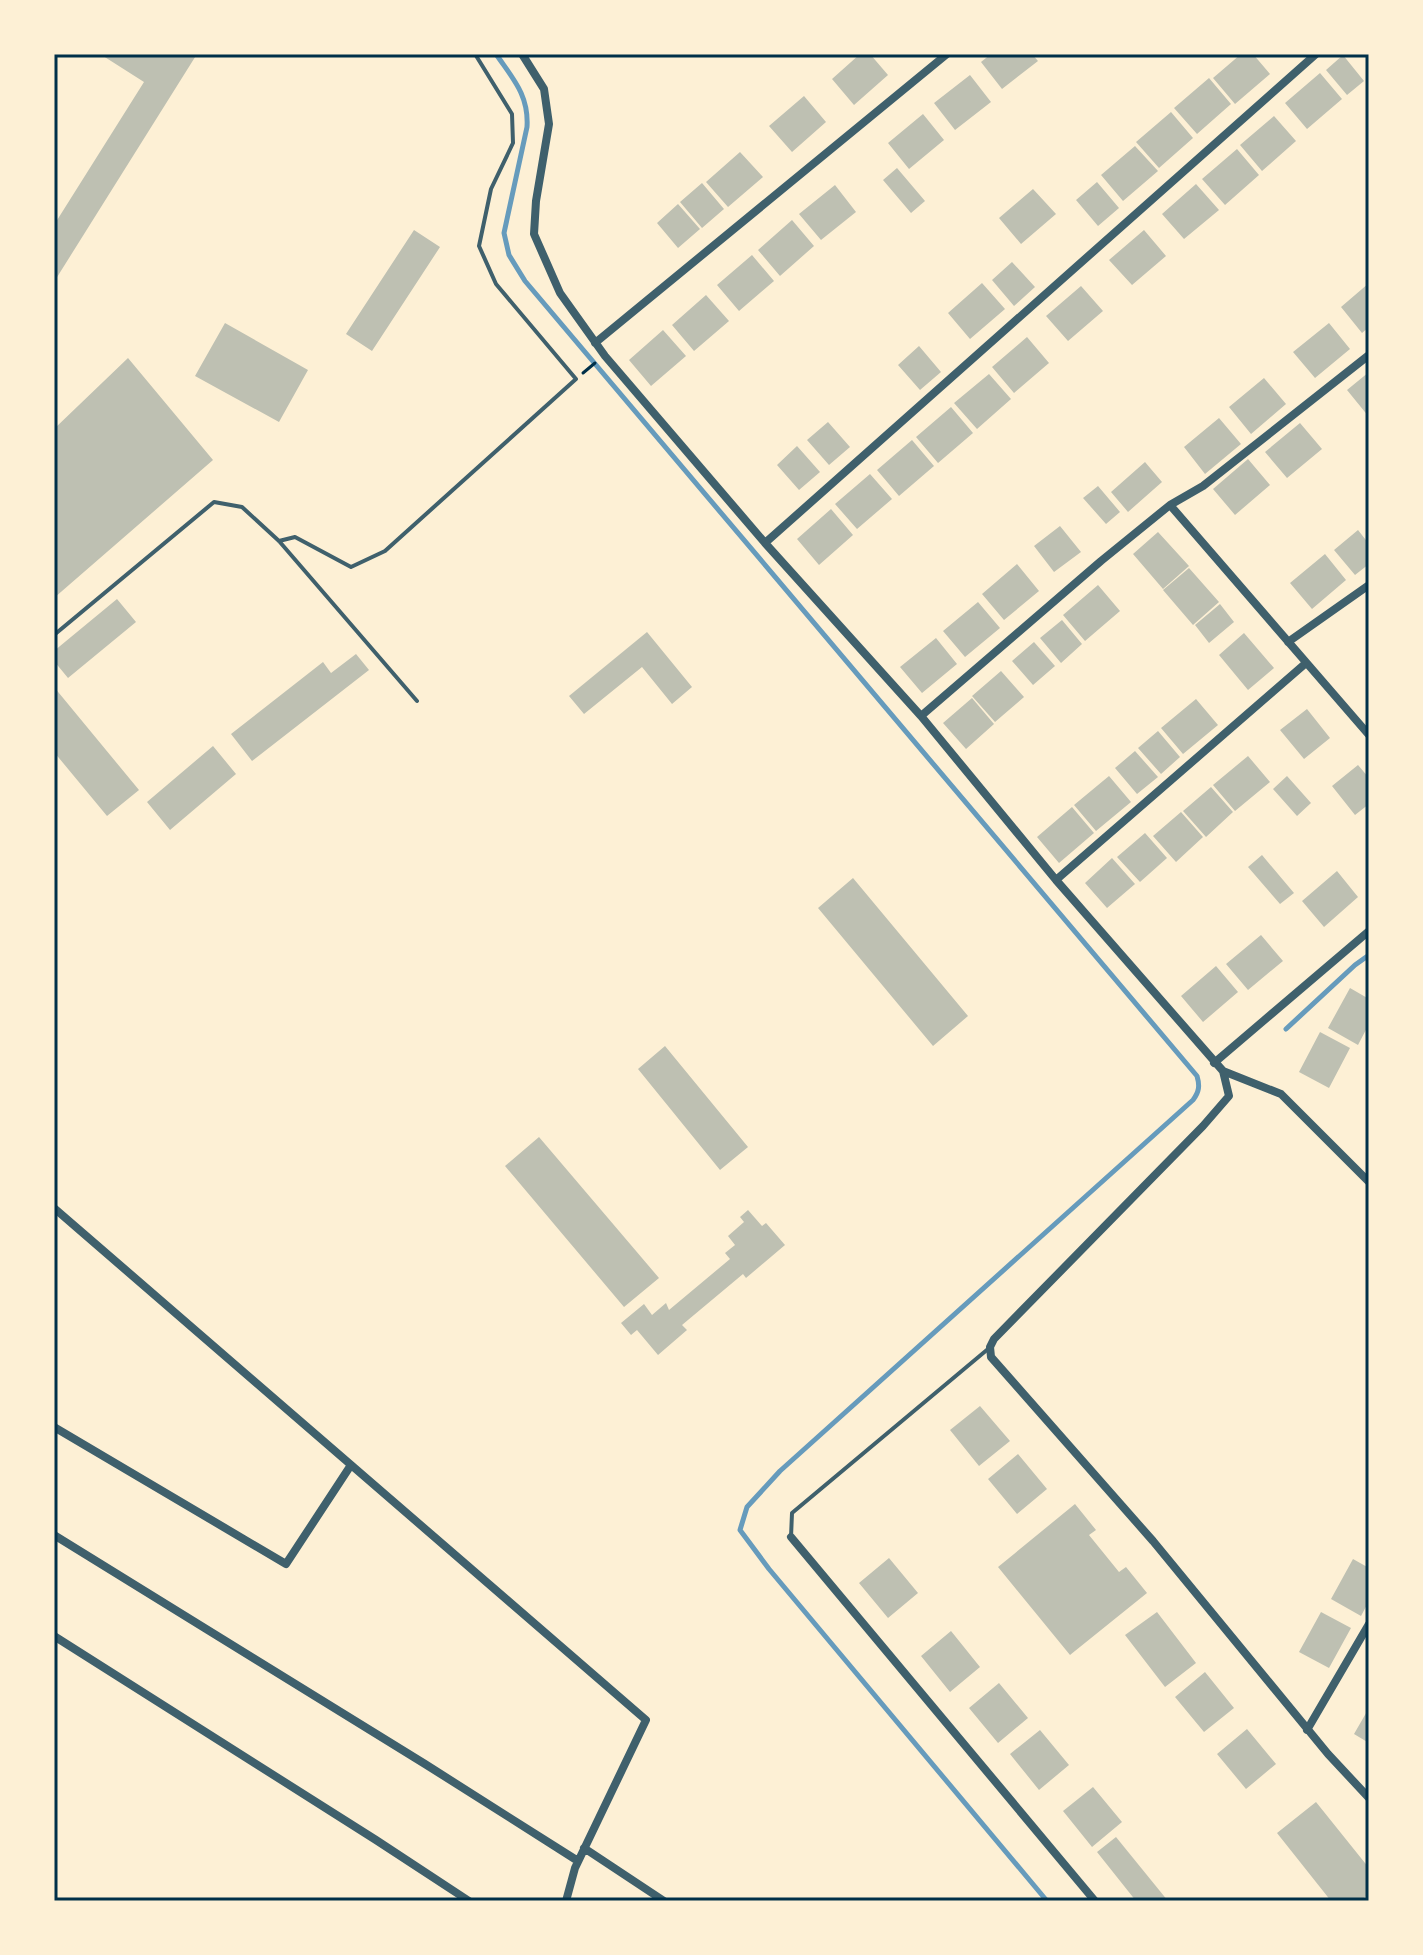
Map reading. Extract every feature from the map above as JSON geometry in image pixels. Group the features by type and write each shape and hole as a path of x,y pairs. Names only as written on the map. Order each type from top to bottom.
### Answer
{"street":[{"path":"522,54 544,89 549,124 536,201 534,234 560,293 595,343 765,543 921,716 1056,880 1214,1063 1223,1071 1281,1094 1369,1182"},
{"path":"595,343 947,54"},
{"path":"765,543 1316,54"},
{"path":"921,716 1170,505 1203,486 1369,355"},
{"path":"1170,505 1369,735"},
{"path":"1288,642 1369,585"},
{"path":"1056,880 1306,663"},
{"path":"1214,1063 1369,931"},
{"path":"1223,1071 1229,1096 994,1339 990,1347 991,1357 1153,1541 1307,1730 1369,1798"},
{"path":"54,1208 646,1720 578,1861 566,1901"},
{"path":"54,1427 286,1564 351,1465"},
{"path":"54,1535 578,1861"},
{"path":"791,1537 1095,1901"},
{"path":"1307,1730 1369,1624"},
{"path":"54,1636 469,1901"},
{"path":"584,1848 664,1901"}],"lane":[{"path":"279,541 295,537 351,567 385,551 576,379 496,284 479,246 491,189 513,143 512,114 475,54"},
{"path":"54,635 214,502 242,507 279,541 417,701"},
{"path":"791,1537 792,1513 990,1347"}],"path":[{"path":"576,379 605,356"}],"building":[{"path":"100,54 197,54 54,282 54,225 144,82"},
{"path":"860,54 870,54 888,75 854,105 832,79"},
{"path":"991,54 1032,54 1038,61 1002,89 981,62"},
{"path":"1241,54 1253,54 1270,74 1235,104 1213,78"},
{"path":"1343,55 1364,81 1347,95 1326,70"},
{"path":"1320,73 1342,99 1307,129 1285,103"},
{"path":"970,75 991,102 955,130 934,103"},
{"path":"1209,78 1231,104 1197,134 1174,108"},
{"path":"804,96 826,122 792,152 769,126"},
{"path":"1171,112 1193,138 1159,168 1136,142"},
{"path":"923,114 944,140 909,169 888,143"},
{"path":"1274,116 1296,141 1262,171 1240,145"},
{"path":"1135,146 1158,171 1123,201 1101,175"},
{"path":"1237,149 1259,175 1225,205 1202,179"},
{"path":"740,152 763,177 728,207 706,182"},
{"path":"897,168 925,201 911,213 883,180"},
{"path":"1097,182 1119,208 1098,226 1076,200"},
{"path":"702,183 724,209 702,228 680,202"},
{"path":"1196,184 1219,210 1184,239 1162,214"},
{"path":"835,185 856,212 821,240 799,214"},
{"path":"1033,189 1056,214 1021,244 999,218"},
{"path":"678,204 700,229 678,248 657,223"},
{"path":"792,220 814,246 780,276 758,250"},
{"path":"414,230 440,247 372,351 346,334"},
{"path":"1144,230 1166,256 1132,285 1109,260"},
{"path":"752,255 774,281 739,311 717,285"},
{"path":"1012,262 1035,287 1014,306 992,280"},
{"path":"982,283 1005,309 970,339 948,313"},
{"path":"1369,283 1369,327 1362,333 1341,307"},
{"path":"1081,286 1103,311 1068,341 1046,316"},
{"path":"706,295 729,321 694,351 672,325"},
{"path":"225,323 308,370 279,422 195,376"},
{"path":"1329,323 1350,349 1315,378 1293,352"},
{"path":"663,330 686,356 651,386 629,360"},
{"path":"1027,337 1049,363 1014,393 992,367"},
{"path":"919,346 941,372 920,390 898,365"},
{"path":"128,358 213,460 54,598 54,429"},
{"path":"1369,372 1369,417 1347,390"},
{"path":"989,374 1011,399 977,429 954,403"},
{"path":"1264,378 1286,404 1251,434 1229,407"},
{"path":"951,407 973,433 938,463 916,437"},
{"path":"1219,418 1241,444 1205,474 1184,447"},
{"path":"828,422 850,447 829,465 807,440"},
{"path":"1300,423 1322,449 1287,478 1265,452"},
{"path":"912,440 934,466 899,496 877,470"},
{"path":"797,446 820,472 799,490 777,465"},
{"path":"1248,459 1270,485 1235,515 1213,489"},
{"path":"1145,462 1162,482 1128,512 1111,492"},
{"path":"870,474 892,499 857,529 835,504"},
{"path":"1098,486 1120,512 1106,524 1083,498"},
{"path":"831,509 853,535 819,565 797,539"},
{"path":"1060,526 1081,552 1054,572 1034,546"},
{"path":"1358,530 1369,544 1369,564 1355,575 1334,550"},
{"path":"1158,532 1189,566 1163,589 1133,554"},
{"path":"1325,554 1346,580 1312,609 1290,583"},
{"path":"1017,564 1039,591 1004,620 982,594"},
{"path":"1189,568 1219,602 1193,625 1163,590"},
{"path":"1098,585 1120,611 1085,641 1063,615"},
{"path":"117,599 136,622 68,678 54,661 54,651"},
{"path":"978,602 1000,628 965,657 943,631"},
{"path":"1220,604 1234,622 1209,643 1195,625"},
{"path":"1062,620 1082,644 1061,663 1040,638"},
{"path":"647,632 692,687 672,704 642,667 584,714 569,696"},
{"path":"1244,633 1274,668 1248,690 1219,655"},
{"path":"936,638 957,664 922,693 900,667"},
{"path":"1034,642 1055,666 1033,685 1012,661"},
{"path":"356,654 369,670 252,761 231,734 323,662 331,673"},
{"path":"1001,671 1024,697 995,722 972,696"},
{"path":"54,687 139,790 107,816 54,752"},
{"path":"972,698 994,724 966,749 943,723"},
{"path":"1196,699 1218,725 1183,754 1161,728"},
{"path":"1307,709 1330,738 1304,759 1280,730"},
{"path":"1158,731 1180,757 1161,774 1138,748"},
{"path":"213,746 236,774 170,830 147,802"},
{"path":"1135,751 1158,777 1137,794 1115,768"},
{"path":"1248,756 1270,782 1235,811 1213,785"},
{"path":"1358,765 1369,778 1369,804 1355,815 1332,786"},
{"path":"1109,776 1131,802 1096,831 1074,805"},
{"path":"1287,776 1311,803 1297,816 1273,789"},
{"path":"1211,787 1233,812 1206,837 1183,811"},
{"path":"1072,807 1094,833 1059,863 1037,837"},
{"path":"1181,812 1203,837 1176,862 1153,836"},
{"path":"1145,833 1167,858 1140,882 1117,857"},
{"path":"1262,855 1294,893 1280,904 1248,867"},
{"path":"1112,858 1135,884 1107,908 1085,883"},
{"path":"1337,871 1358,897 1324,927 1302,901"},
{"path":"853,878 968,1016 933,1046 818,908"},
{"path":"1261,935 1283,961 1248,990 1226,964"},
{"path":"1216,966 1238,992 1203,1022 1181,996"},
{"path":"1350,988 1369,999 1369,1024 1358,1045 1328,1028"},
{"path":"1320,1032 1350,1048 1329,1088 1299,1072"},
{"path":"665,1046 748,1147 720,1170 638,1069"},
{"path":"539,1137 659,1278 624,1307 505,1166"},
{"path":"748,1210 762,1226 766,1223 785,1245 746,1278 743,1274 682,1325 687,1330 658,1355 637,1330 631,1335 621,1323 644,1304 652,1315 666,1303 669,1310 730,1259 725,1253 735,1245 728,1236 744,1222 740,1217"},
{"path":"980,1406 1010,1441 979,1466 950,1430"},
{"path":"1018,1454 1047,1489 1017,1514 988,1479"},
{"path":"1075,1504 1096,1530 1089,1535 1119,1572 1126,1567 1147,1593 1070,1655 998,1567"},
{"path":"889,1558 918,1593 888,1618 859,1583"},
{"path":"1353,1559 1369,1568 1369,1601 1361,1616 1331,1599"},
{"path":"1157,1612 1196,1663 1165,1687 1125,1635"},
{"path":"1321,1612 1351,1628 1329,1668 1299,1652"},
{"path":"951,1631 980,1667 950,1692 921,1656"},
{"path":"1205,1672 1234,1708 1204,1732 1175,1697"},
{"path":"999,1683 1028,1718 998,1743 969,1708"},
{"path":"1369,1708 1369,1743 1354,1734"},
{"path":"1247,1729 1276,1764 1246,1789 1217,1754"},
{"path":"1040,1730 1069,1765 1039,1790 1010,1754"},
{"path":"1093,1787 1122,1822 1092,1847 1063,1811"},
{"path":"1316,1802 1369,1868 1369,1894 1360,1901 1331,1901 1277,1833"},
{"path":"1116,1837 1168,1901 1136,1901 1097,1852"}],"waterway":[{"path":"496,54 519,88 527,116 504,233 509,255 525,281 1197,1076 1198,1089 1193,1100 780,1471 747,1507 740,1530 769,1569 1047,1901"},
{"path":"1286,1029 1369,955"}]}
